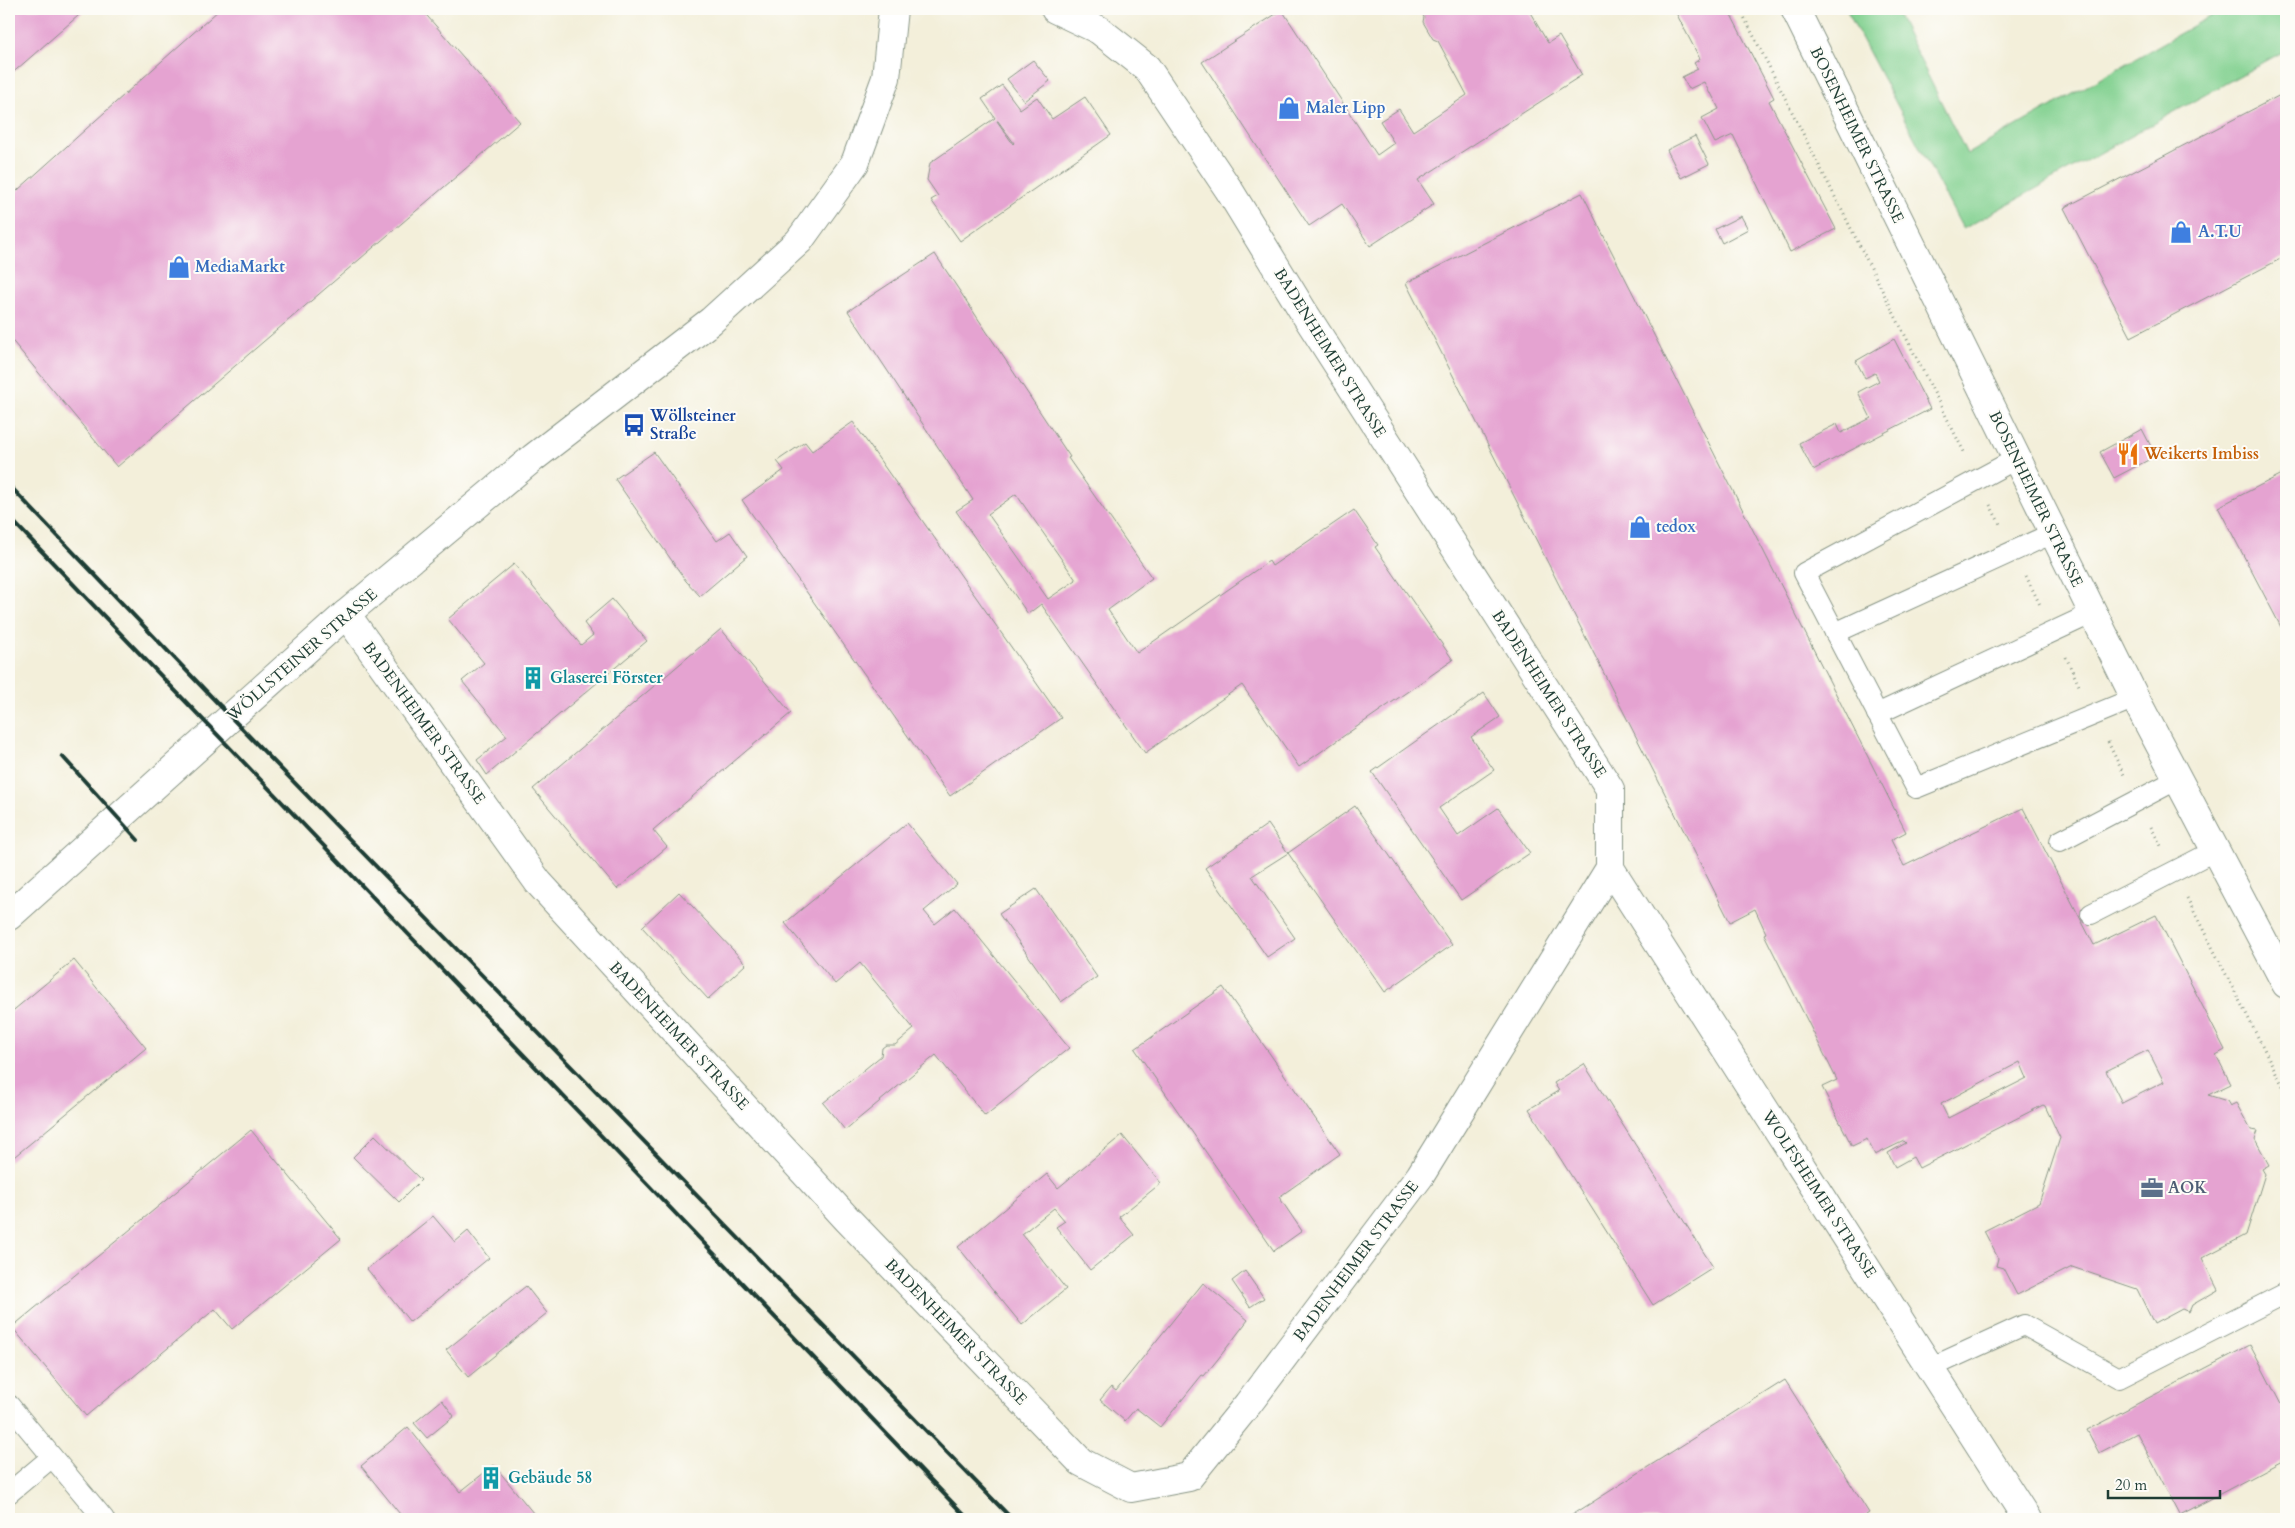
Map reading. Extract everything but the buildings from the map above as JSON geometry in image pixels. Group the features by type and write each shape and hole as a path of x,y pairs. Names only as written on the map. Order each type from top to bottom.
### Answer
{"street":[{"name":"WÖLLSTEINER STRASSE","path":"9,916 346,614 533,458 711,321 799,241 855,163 886,78 893,9"},
{"name":"BADENHEIMER STRASSE","path":"346,614 538,882 848,1220 1081,1462 1131,1488 1189,1478 1248,1404 1420,1176 1610,868 1610,789 1303,311 1229,190 1147,68 1099,30 1055,9"},
{"name":"BOSENHEIMER STRASSE","path":"1795,9 2135,698 2286,984"},
{"name":"WOLFSHEIMER STRASSE","path":"1610,868 2027,1519"}],"lane":[{"path":"2016,459 1804,573 1916,788 2135,698"},
{"path":"1835,633 2053,533"},
{"path":"1877,714 2093,613"},
{"path":"2060,841 2178,779"},
{"path":"2091,914 2216,850"},
{"path":"1930,1368 2024,1326 2119,1378 2286,1293"},
{"path":"9,1405 104,1519"},
{"path":"9,1493 52,1457"}],"green space":[{"path":"1846,9 1895,9 1967,154 2223,9 2286,9 2286,50 1963,229"}],"railway":[{"path":"9,485 249,736 1012,1519"},
{"path":"9,517 968,1519"},
{"path":"62,756 138,840"}],"place":[{"name":"Maler Lipp","path":"1289,108"},
{"name":"A.T.U","path":"2181,232"},
{"name":"MediaMarkt","path":"179,267"},
{"name":"Wöllsteiner Straße","path":"634,425"},
{"name":"Weikerts Imbiss","path":"2128,454"},
{"name":"tedox","path":"1640,527"},
{"name":"Glaserei Förster","path":"533,678"},
{"name":"AOK","path":"2152,1188"},
{"name":"Gebäude 58","path":"491,1478"}]}
